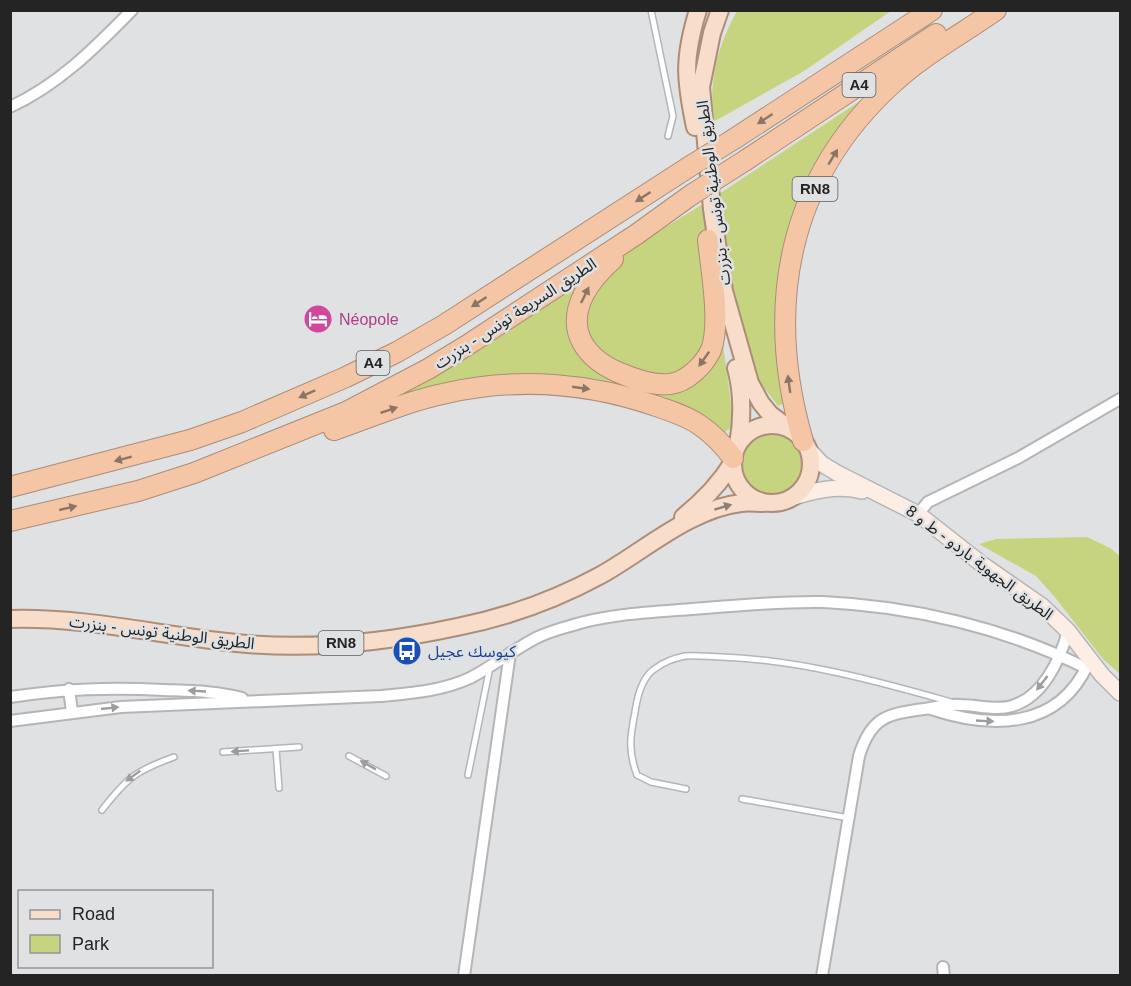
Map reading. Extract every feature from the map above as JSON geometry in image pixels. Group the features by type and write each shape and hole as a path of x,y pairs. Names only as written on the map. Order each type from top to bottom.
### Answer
{"highway":[{"path":"795,99 885,30 905,10"},
{"name":"الطريق السريعة تونس - بنزرت","path":"13,486 190,440 242,422 397,352 444,325 932,10"},
{"name":"الطريق السريعة تونس - بنزرت","path":"10,521 138,491 194,473 346,411 388,391 466,346 973,10"},
{"name":"RN8","path":"801,440 792,404 787,367 784,328 786,288 790,254 817,183 852,127 872,103 921,61 996,10"},
{"path":"637,234 594,278 584,294 577,313 577,329 582,344 606,367 649,382 670,384 694,372 707,356 712,344 715,320 708,240"},
{"path":"194,473 292,444 416,401 448,393 520,384 561,385 639,400 698,424 735,455"}],"main road":[{"path":"695,130 686,83 686,64 698,10"},
{"name":"الطريق الوطنية تونس - بنزرت","path":"710,10 695,69 693,86 695,130 708,240 717,293 741,389 742,420 735,455 738,484 753,499 764,503"},
{"name":"الطريق الوطنية تونس - بنزرت","path":"720,10 705,63 701,87 712,209 724,291 750,382 761,403 770,414 801,440"},
{"name":"الطريق الوطنية تونس - بنزرت","path":"652,542 703,501 721,481 746,435 768,425 780,426 801,440"},
{"name":"الطريق الجهوية باردو - ط و 8","path":"801,440 822,464 918,514 983,566 1037,601 1068,631 1088,663 1120,693"},
{"name":"RN8","path":"791,498 807,482 810,471 811,460 801,440"},
{"name":"الطريق الجهوية باردو - ط و 8","path":"791,498 814,490 832,488 852,488 880,495"},
{"name":"الطريق الوطنية تونس - بنزرت","path":"10,619 47,618 79,621 228,643 282,646 396,638 487,621 538,606 603,574 652,542 723,506 742,502 782,502 791,498"}],"street":[{"path":"10,107 50,84 95,49 132,10"},
{"path":"918,514 928,502 1018,458 1120,399"},
{"path":"10,721 121,707 381,696 418,692 444,687 468,678 538,637 573,625 612,618 751,605 821,602 910,611 1003,634 1088,663 1073,689 1063,700 1048,710 1030,716 1008,721 986,721 965,719 928,708"},
{"path":"822,975 859,756 871,729 882,718 890,715 959,704 993,708 1011,706 1028,699 1040,688 1060,655 1068,631"},
{"path":"464,975 510,653"},
{"path":"10,697 69,689 110,687 203,691 254,700"},
{"path":"69,689 72,712"}],"lane":[{"path":"651,10 672,116 668,136"},
{"path":"686,789 651,782 637,775 631,759 630,738 637,698 653,669 668,661 686,656 744,658 789,664 852,676 959,704"},
{"path":"468,775 490,666"},
{"path":"223,752 299,747"},
{"path":"276,749 279,788"},
{"path":"349,756 386,776"},
{"path":"102,810 122,784 145,768 174,757"},
{"path":"742,799 849,818"}],"green space":[{"path":"737,10 891,11 804,71 713,122 716,65 719,52"},
{"path":"860,101 826,146 806,183 785,244 777,305 778,337 786,402 778,406 757,378 741,327 722,337 734,425 724,433 705,421 544,378 387,401 722,192"},
{"path":"766,434 778,434 789,439 797,447 802,464 800,476 789,489 778,494 766,494 755,489 747,481 742,470 742,458 747,447 755,439"},
{"path":"1087,537 1110,548 1120,556 1120,674 1103,659 1036,576 979,544 996,539"}],"place":[{"name":"Néopole","path":"318,319"},
{"name":"كيوسك عجيل","path":"407,651"}]}
